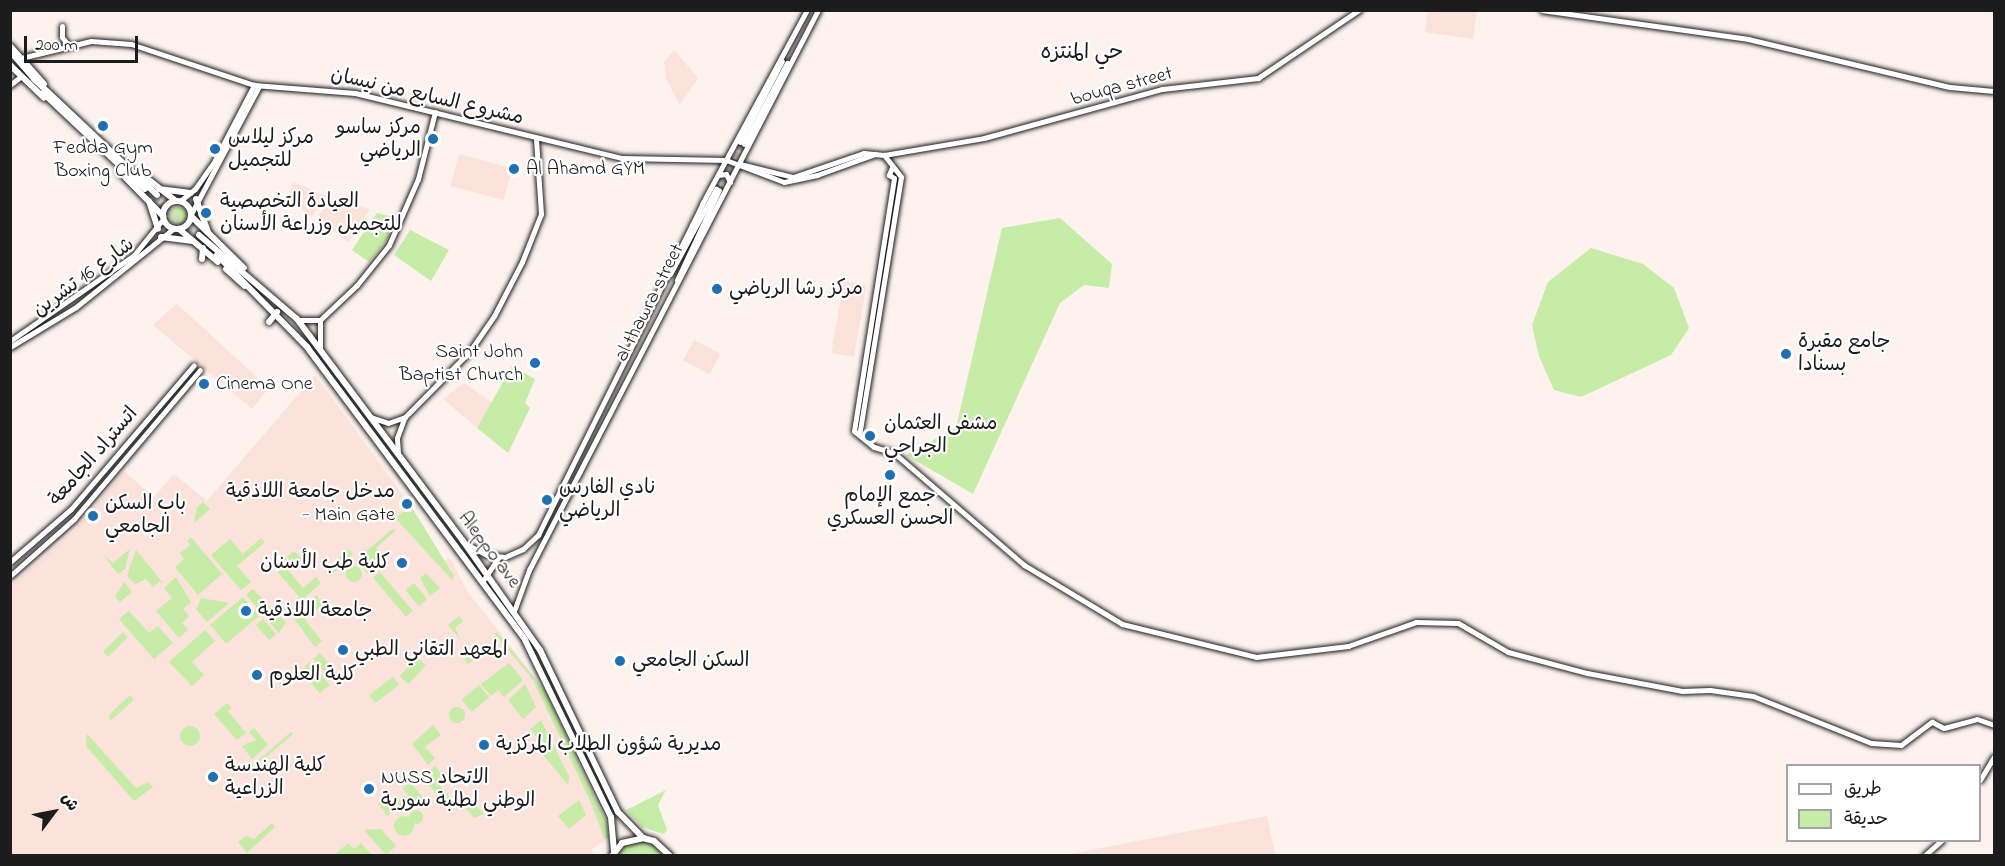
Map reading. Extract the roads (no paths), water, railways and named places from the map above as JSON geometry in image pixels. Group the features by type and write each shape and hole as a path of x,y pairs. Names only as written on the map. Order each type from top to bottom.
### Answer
{"main road":[{"path":"10,46 55,99"},
{"path":"10,51 55,99 155,196 163,218 176,229 198,237 276,300"},
{"path":"10,57 58,110"},
{"path":"12,70 155,196 178,201 191,215 203,248 269,305"},
{"path":"155,196 191,193"},
{"path":"155,196 158,229"},
{"path":"196,199 209,236 276,300"},
{"path":"163,218 166,206 178,201"},
{"path":"176,229 187,225 191,215"},
{"path":"161,237 209,236"},
{"path":"198,237 269,305"},
{"path":"202,259 203,248"},
{"name":"Aleppo ave","path":"276,300 297,319 321,350 514,611 557,682 618,812 643,838 654,841 670,855"},
{"name":"Aleppo ave","path":"269,305 308,347 525,640 550,687 611,818 613,853"},
{"path":"269,322 276,312"},
{"path":"613,853 632,839 643,838"}],"street":[{"name":"al thawra street","path":"482,582 485,572 498,558 529,545 553,506 718,175 807,10"},
{"name":"al thawra street","path":"514,611 529,570 818,10"},
{"name":"bouqa street","path":"738,164 780,181 793,182 875,154 884,155 993,136 1162,89 1258,78 1359,10"},
{"path":"1542,10 1748,39 1950,87 1995,91"},
{"path":"62,26 62,37 68,45"},
{"path":"790,39 742,143 801,40"},
{"name":"مشروع السابع من نيسان","path":"21,58 68,45 104,40 139,45 256,86 332,89 435,111 536,138 635,160 726,160 738,164"},
{"path":"10,85 21,76"},
{"path":"178,201 191,193 215,160 256,86"},
{"path":"191,215 196,199 256,86"},
{"path":"297,319 320,320 357,285 396,234 418,179 435,111"},
{"path":"399,458 397,438 405,417 482,334 514,280 541,214 536,138"},
{"path":"731,151 734,157 743,157"},
{"path":"884,155 892,167 890,175 894,178 854,431 874,447 894,453 1024,565 1122,624 1256,657 1348,646 1416,622 1458,623 1508,652 1587,673 1682,692 1710,690 1753,696 1871,743 1901,745 1932,722 1944,728 1977,719 1995,725"},
{"path":"718,175 726,174 730,182"},
{"path":"667,276 674,270 717,189 678,272 677,282"},
{"name":"شارع 16 تشرين","path":"10,341 73,301 134,255 158,229 163,218"},
{"name":"شارع 16 تشرين","path":"10,348 76,307 137,261 161,237 176,229"},
{"path":"73,301 76,307"},
{"path":"320,320 321,350"},
{"name":"اتستراد الجامعة","path":"10,562 70,509 194,365"},
{"path":"10,576 74,519 200,370"},
{"path":"370,417 387,423 405,417"},
{"path":"553,506 561,510"},
{"path":"463,541 498,558"},
{"path":"25,550 31,559"},
{"path":"1981,778 1995,757"},
{"path":"1924,855 1940,842"}],"tunnel":[{"path":"716,189 740,142"},
{"path":"719,190 744,144"},
{"path":"154,198 198,238"}],"place":[{"name":"Fedda Gym Boxing Club","path":"103,126"},
{"name":"مركز ساسو الرياضي","path":"433,139"},
{"name":"مركز ليلاس للتجميل","path":"215,149"},
{"name":"Al Ahamd GYM","path":"514,169"},
{"name":"العيادة التخصصية للتجميل وزراعة الأسنان","path":"206,213"},
{"name":"مركز رشا الرياضي","path":"717,289"},
{"name":"جامع مقبرة بسنادا","path":"1786,354"},
{"name":"Saint John Baptist Church","path":"535,363"},
{"name":"Cinema One","path":"204,384"},
{"name":"مشفى العثمان الجراحي","path":"870,436"},
{"name":"جمع الإمام الحسن العسكري","path":"890,475"},
{"name":"نادي الفارس الرياضي","path":"547,500"},
{"name":"مدخل جامعة اللاذقية - Main Gate","path":"407,504"},
{"name":"باب السكن الجامعي","path":"93,516"},
{"name":"كلية طب الأسنان","path":"402,563"},
{"name":"جامعة اللاذقية","path":"246,611"},
{"name":"المعهد التقاني الطبي","path":"343,650"},
{"name":"السكن الجامعي","path":"620,661"},
{"name":"كلية العلوم","path":"257,675"},
{"name":"مديرية شؤون الطلاب المركزية","path":"484,745"},
{"name":"كلية الهندسة الزراعية","path":"213,777"},
{"name":"NUSS الاتحاد الوطني لطلبة سورية","path":"369,789"}],"district":[{"name":"حي المنتزه","path":"1082,53"}]}
